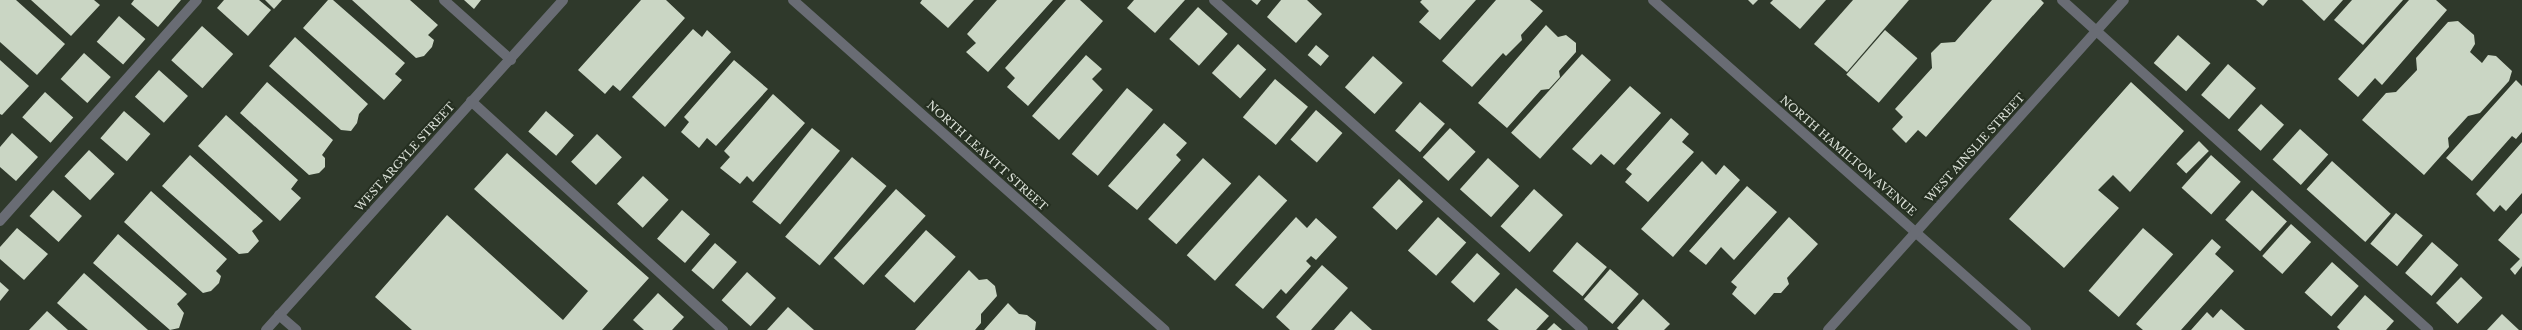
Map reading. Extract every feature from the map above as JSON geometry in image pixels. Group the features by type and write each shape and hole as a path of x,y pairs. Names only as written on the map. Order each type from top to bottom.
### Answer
{"street":[{"path":"0,221 197,0"},
{"path":"444,0 510,60"},
{"name":"WEST ARGYLE STREET","path":"266,330 563,0"},
{"name":"NORTH LEAVITT STREET","path":"792,0 1165,330"},
{"path":"1214,0 1583,330"},
{"name":"NORTH HAMILTON AVENUE","path":"1653,0 2026,330"},
{"path":"2062,0 2428,330"},
{"name":"WEST AINSLIE STREET","path":"1828,330 2124,0"},
{"path":"471,101 723,330"},
{"path":"279,315 296,330"}],"building":[{"path":"0,0 16,0 65,44 37,75 0,42"},
{"path":"31,0 94,0 100,5 71,36"},
{"path":"134,0 181,0 158,27 131,4"},
{"path":"224,0 259,0 271,10 248,36 217,8"},
{"path":"265,0 282,0 274,9"},
{"path":"328,0 333,0 405,63 395,74 402,80 384,100 303,28"},
{"path":"352,0 410,0 438,25 428,35 434,40 432,47 424,56 416,58"},
{"path":"464,0 481,0 474,9"},
{"path":"641,0 666,0 685,18 620,91 613,85 605,94 578,70"},
{"path":"922,0 974,0 948,28 920,3"},
{"path":"997,0 1053,0 988,72 966,52 976,43 967,34"},
{"path":"1066,0 1080,0 1103,21 1028,106 1007,87 1015,78 1005,68"},
{"path":"1134,0 1185,0 1155,33 1127,8"},
{"path":"1251,0 1261,0 1257,5"},
{"path":"1281,0 1307,0 1322,14 1296,43 1267,17"},
{"path":"1422,0 1476,0 1440,40 1419,22 1429,11 1420,2"},
{"path":"1496,0 1530,0 1543,11 1521,35 1522,40 1506,56 1503,53 1472,87 1442,61"},
{"path":"1748,0 1758,0 1753,5"},
{"path":"1773,0 1826,0 1800,29 1770,3"},
{"path":"1853,0 1909,0 1847,72 1814,44"},
{"path":"1992,0 2041,0 2044,3 1926,137 1918,130 1906,143 1892,129 1903,117 1895,109 1932,68 1931,53 1941,43 1955,42"},
{"path":"2256,0 2268,0 2263,6"},
{"path":"2302,0 2343,0 2324,21"},
{"path":"2352,0 2403,0 2363,45 2334,20"},
{"path":"2409,0 2436,0 2447,10 2382,85 2375,78 2358,97 2338,79"},
{"path":"1198,7 1228,34 1199,66 1169,39"},
{"path":"119,16 145,39 123,65 97,42"},
{"path":"2458,21 2474,35 2475,44 2470,52 2482,63 2488,55 2496,56 2512,71 2509,81 2480,113 2468,116 2448,138 2449,147 2424,175 2362,120 2386,93 2396,92 2417,70 2416,58 2448,22"},
{"path":"1546,25 1558,37 1566,35 1576,43 1576,52 1559,71 1560,77 1549,89 1541,90 1507,128 1478,103"},
{"path":"202,26 233,54 202,88 171,60"},
{"path":"693,29 702,37 707,30 731,52 665,127 632,97"},
{"path":"1885,30 1917,58 1879,103 1846,75"},
{"path":"2178,35 2210,63 2186,91 2154,63"},
{"path":"295,37 368,104 359,114 357,123 351,131 341,130 269,66"},
{"path":"1238,44 1266,69 1240,98 1212,73"},
{"path":"1316,45 1329,56 1321,66 1308,55"},
{"path":"84,53 111,77 87,103 61,79"},
{"path":"1582,54 1611,80 1540,159 1511,133"},
{"path":"1086,55 1102,69 1092,79 1103,90 1059,140 1032,116"},
{"path":"1373,56 1403,83 1375,114 1345,87"},
{"path":"0,60 29,86 2,115 0,114"},
{"path":"734,60 768,89 716,146 707,138 699,148 681,132 689,122 684,117"},
{"path":"2228,64 2256,88 2229,119 2201,95"},
{"path":"159,70 188,96 164,123 135,97"},
{"path":"1275,79 1308,107 1276,145 1243,117"},
{"path":"2516,80 2522,86 2522,132 2516,139 2512,136 2472,181 2446,158"},
{"path":"267,82 333,140 322,155 325,158 325,167 319,173 309,175 240,113"},
{"path":"2131,82 2184,131 2130,192 2113,175 2098,190 2119,208 2064,268 2009,219"},
{"path":"1630,86 1661,113 1614,165 1601,154 1591,165 1572,149"},
{"path":"1127,88 1153,110 1098,176 1072,154"},
{"path":"45,92 73,117 50,143 22,117"},
{"path":"773,94 805,123 753,182 747,176 740,184 720,168 730,157 724,151"},
{"path":"1420,102 1445,124 1420,152 1395,131"},
{"path":"2261,104 2284,125 2261,151 2238,130"},
{"path":"1316,110 1342,133 1317,162 1290,139"},
{"path":"124,111 150,134 127,161 100,138"},
{"path":"546,111 574,135 556,156 528,131"},
{"path":"226,115 298,180 291,189 301,198 280,221 198,146"},
{"path":"1671,118 1689,134 1682,142 1694,152 1648,202 1625,182 1632,174 1626,169"},
{"path":"1164,123 1187,143 1176,155 1181,160 1137,210 1108,186"},
{"path":"812,128 840,151 780,224 752,202"},
{"path":"1450,128 1476,152 1448,181 1423,157"},
{"path":"2300,129 2328,154 2301,185 2273,159"},
{"path":"12,133 38,157 16,181 0,167 0,147"},
{"path":"597,134 622,157 596,185 571,162"},
{"path":"2199,141 2209,151 2186,174 2176,164"},
{"path":"2522,142 2522,193 2506,211 2500,205 2494,212 2476,194"},
{"path":"89,150 115,174 90,200 64,176"},
{"path":"507,153 649,278 602,330 412,330 375,297 447,215 563,320 588,291 474,189"},
{"path":"190,155 263,221 252,231 259,241 248,253 239,254 162,186"},
{"path":"2211,155 2241,182 2211,214 2182,188"},
{"path":"852,157 886,186 820,266 785,237"},
{"path":"1203,158 1231,183 1176,244 1148,219"},
{"path":"1488,158 1519,186 1491,217 1460,189"},
{"path":"1702,161 1716,175 1724,165 1740,180 1673,257 1641,229"},
{"path":"2332,161 2391,214 2365,242 2307,189"},
{"path":"1259,175 1287,200 1215,281 1187,255"},
{"path":"643,176 669,200 643,228 617,204"},
{"path":"1399,179 1423,202 1397,230 1372,208"},
{"path":"1747,186 1777,212 1734,260 1721,247 1706,265 1689,251"},
{"path":"896,189 926,216 863,285 834,258"},
{"path":"1534,189 1563,215 1530,252 1501,226"},
{"path":"53,190 82,216 59,242 30,216"},
{"path":"2252,190 2287,221 2260,251 2225,220"},
{"path":"151,191 227,259 216,271 221,276 219,283 211,291 203,293 124,222"},
{"path":"682,210 710,234 685,263 657,239"},
{"path":"2396,213 2423,235 2397,266 2370,244"},
{"path":"2522,213 2522,266 2515,275 2510,269 2520,259 2498,240"},
{"path":"1296,217 1307,228 1316,218 1337,237 1316,260 1311,256 1306,261 1311,266 1286,294 1281,289 1263,309 1235,285"},
{"path":"1438,217 1466,242 1436,276 1408,250"},
{"path":"1789,217 1818,244 1787,278 1789,284 1781,293 1774,293 1755,315 1732,294 1737,287 1731,282"},
{"path":"2291,224 2311,242 2282,274 2262,256"},
{"path":"17,228 48,254 24,280 0,259 0,247"},
{"path":"2143,228 2173,254 2119,317 2089,291"},
{"path":"926,230 956,257 914,303 885,276"},
{"path":"118,234 187,294 177,304 184,313 179,328 170,330 93,263"},
{"path":"2212,239 2221,247 2215,254 2234,271 2181,330 2143,330 2136,324"},
{"path":"1577,242 1607,267 1582,296 1553,271"},
{"path":"2432,242 2458,265 2432,296 2405,273"},
{"path":"715,243 737,262 713,289 691,270"},
{"path":"1477,253 1500,274 1474,303 1451,282"},
{"path":"2332,262 2359,286 2331,317 2305,292"},
{"path":"1322,265 1348,288 1311,330 1290,330 1276,317"},
{"path":"1610,269 1639,294 1612,324 1584,299"},
{"path":"969,270 979,280 987,279 995,286 997,296 981,314 981,323 975,330 915,330"},
{"path":"747,272 776,298 751,326 722,300"},
{"path":"84,273 148,330 88,330 57,303"},
{"path":"2461,277 2483,298 2458,324 2436,303"},
{"path":"0,282 9,290 0,301"},
{"path":"1516,288 1549,316 1536,330 1499,330 1487,320"},
{"path":"658,293 684,317 672,330 644,330 633,320"},
{"path":"2365,295 2394,321 2386,330 2340,330 2337,327"},
{"path":"1643,299 1670,324 1664,330 1619,330 1617,328"},
{"path":"1008,303 1019,314 1027,315 1036,322 1035,330 984,330"},
{"path":"788,307 814,330 767,330"},
{"path":"2221,309 2245,330 2191,330 2207,312 2213,318"},
{"path":"47,311 68,330 29,330"},
{"path":"1351,311 1372,330 1334,330"},
{"path":"2502,314 2519,330 2487,330"},
{"path":"1554,323 1562,330 1547,330"}]}
